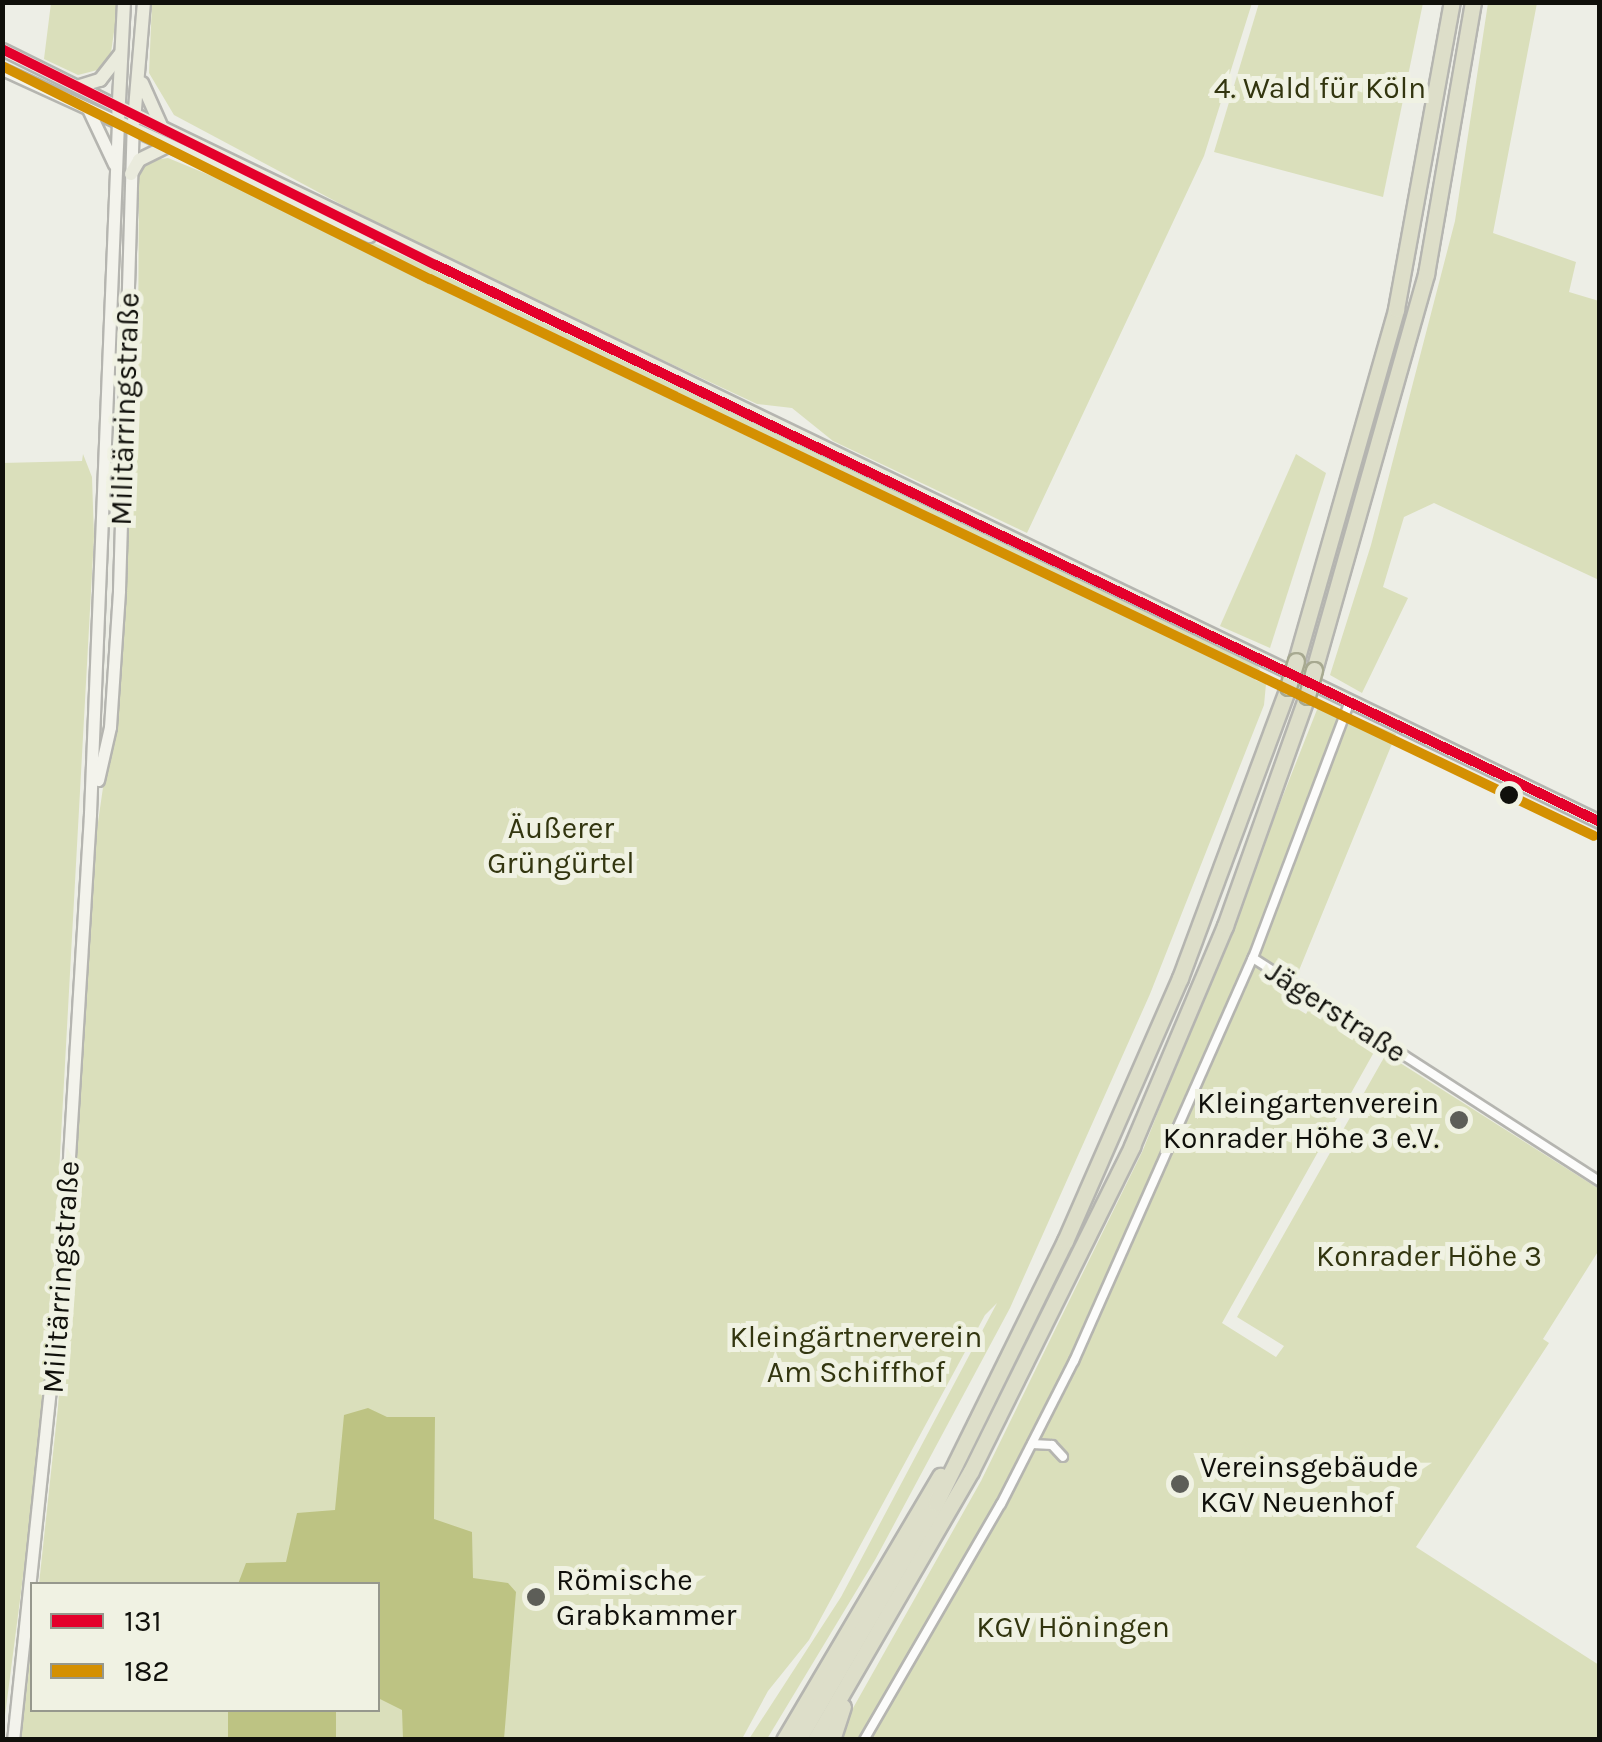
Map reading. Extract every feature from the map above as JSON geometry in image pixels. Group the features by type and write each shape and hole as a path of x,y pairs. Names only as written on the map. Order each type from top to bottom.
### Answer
{"highway":[{"path":"798,1740 962,1446 1150,1052 1288,687 1396,308 1452,2"},
{"path":"815,1740 850,1684 1030,1358 1132,1146 1225,926 1306,696 1426,274 1473,2"},
{"path":"784,1740 962,1446"},
{"path":"832,1740 850,1684"}],"main road":[{"name":"Militärringstraße","path":"31,1582 54,1384 90,814 110,726 116,629 124,173 118,122 124,2"},
{"name":"Militärringstraße","path":"124,173 134,123 144,2"},
{"path":"2,49 120,107 134,123 168,146 341,228 386,240"},
{"path":"80,86 100,80 122,51"},
{"path":"2,69 118,122 163,130 1600,822"},
{"path":"139,72 163,130"},
{"path":"87,107 124,173 168,146"},
{"name":"Militärringstraße","path":"13,1740 30,1592"}],"street":[{"name":"Jägerstraße","path":"1350,701 1253,958 1600,1182"},
{"path":"864,1740 1032,1444 1253,958"},
{"path":"1032,1444 1052,1444 1064,1457"}],"green space":[{"path":"51,3 118,3 109,67 78,75 44,59"},
{"path":"152,3 1252,3 1204,156 1027,533 833,441 792,408 757,404 421,247 174,115 149,73"},
{"name":"4. Wald für Köln","path":"1259,3 1423,3 1383,197 1214,152"},
{"path":"1488,3 1537,3 1493,233 1576,262 1569,292 1599,301 1599,580 1434,503 1404,517 1383,587 1408,598 1362,693 1330,675 1371,545 1455,221"},
{"name":"Äußerer Grüngürtel","path":"168,158 398,253 1213,642 1253,662 1260,669 1255,680 1266,684 1264,705 1150,994 1010,1308 875,1560 767,1739 749,1739 841,1597 997,1303 985,1315 809,1640 768,1691 742,1739 21,1740 30,1659 30,1712 380,1712 380,1582 39,1582 58,1407 96,836 121,663 138,360 139,177 146,161"},
{"path":"83,454 92,477 94,537 47,1391 2,1739 2,463 82,461"},
{"path":"1296,454 1326,473 1270,648 1220,626"},
{"path":"1320,702 1396,734 1286,1002 1306,1014 1313,1002 1378,1045 1222,1323 1276,1357 1284,1346 1237,1317 1386,1054 1599,1189 1599,1250 1543,1339 1549,1343 1416,1547 1599,1665 1599,1739 835,1740 981,1481 1143,1150"}],"shaded area":[{"path":"368,1408 387,1417 435,1417 434,1519 472,1532 473,1578 508,1583 516,1592 504,1739 403,1739 402,1710 380,1699 380,1582 239,1582 246,1563 286,1562 297,1513 335,1510 344,1415"},
{"path":"228,1712 336,1712 336,1739 228,1739"}],"transit line":[{"name":"131","path":"2,49 436,265 1600,822"},
{"name":"182","path":"2,66 430,279 1594,836"}],"place":[{"name":"Kleingartenverein Konrader Höhe 3 e.V.","path":"1459,1120"},
{"name":"Vereinsgebäude KGV Neuenhof","path":"1180,1484"},
{"name":"Römische Grabkammer","path":"536,1597"}],"park label":[{"name":"Konrader Höhe 3","path":"1429,1256"},
{"name":"Kleingärtnerverein Am Schiffhof","path":"856,1354"},
{"name":"KGV Höningen","path":"1073,1627"}]}
